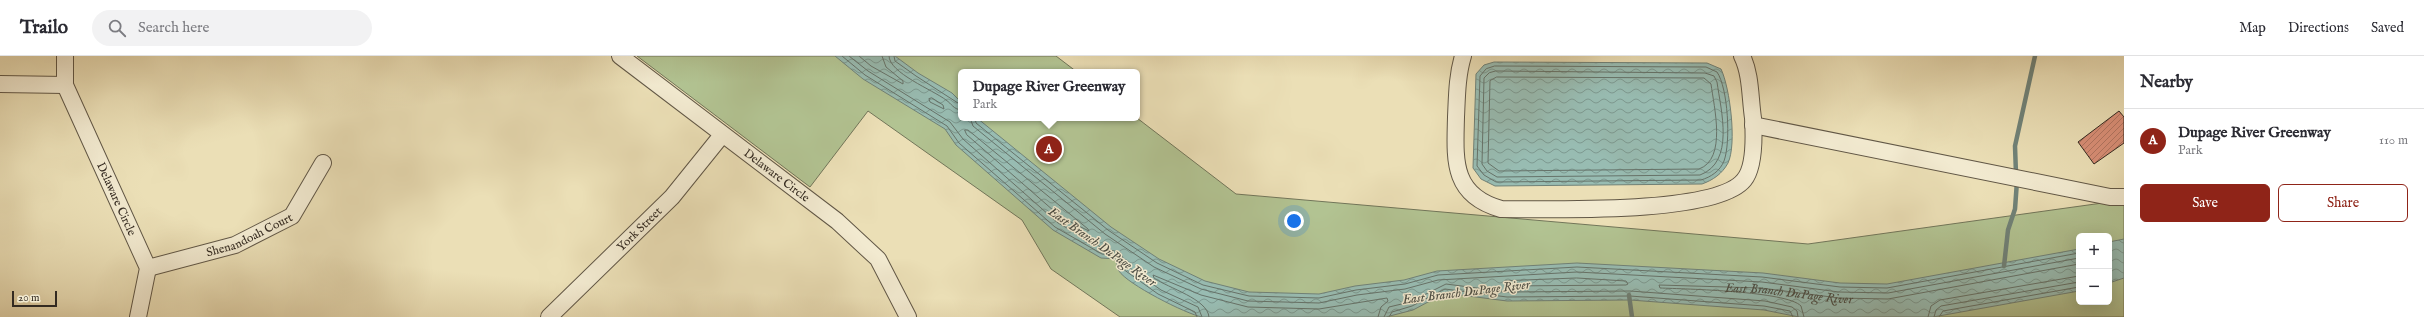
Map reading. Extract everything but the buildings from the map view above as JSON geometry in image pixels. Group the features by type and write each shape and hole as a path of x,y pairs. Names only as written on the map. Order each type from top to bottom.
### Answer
{"street":[{"path":"0,84 65,85 65,56"},
{"name":"Delaware Circle","path":"620,56 837,221 878,259 908,317"},
{"path":"1462,56 1458,72 1455,160 1459,177 1471,194 1484,204 1501,208 1616,209 1712,199 1732,191 1745,180 1753,158 1753,125 1747,66 1742,56"},
{"name":"Delaware Circle","path":"65,85 148,268"},
{"path":"1753,125 2110,197 2124,197"},
{"name":"York Street","path":"549,317 672,197 722,135"},
{"name":"Shenandoah Court","path":"148,268 234,245 292,216 323,163"},
{"path":"138,317 148,268"}],"green space":[{"path":"637,56 1056,56 1073,69 958,69 958,121 1140,120 1236,194 1808,244 2124,200 2124,317 1120,317 1051,269 1022,220 868,111 810,187"}],"water":[{"name":"East Branch DuPage River","path":"835,56 895,56 918,73 952,93 958,99 958,121 981,121 1111,227 1159,259 1205,281 1249,292 1319,294 1355,286 1404,280 1437,271 1577,263 1763,273 1840,283 1887,284 2076,250 2076,292 1933,317 1799,317 1764,310 1630,300 1507,301 1445,293 1413,310 1386,317 1202,317 1171,305 1124,277 1117,267 1116,259 1101,258 1053,230 956,145 945,129 863,79"},
{"path":"1494,62 1707,63 1721,69 1730,102 1732,143 1728,163 1717,176 1702,184 1495,186 1481,179 1473,168 1476,74 1484,65"},
{"path":"2124,239 2124,278 2112,282 2112,269 2112,241"}],"waterway":[{"path":"2016,174 2015,146 2035,56"},
{"path":"2004,266 2008,230 2015,209 2017,181"},
{"path":"1629,295 1632,317"}],"place":[{"name":"Dupage River Greenway","path":"1049,149"}]}
